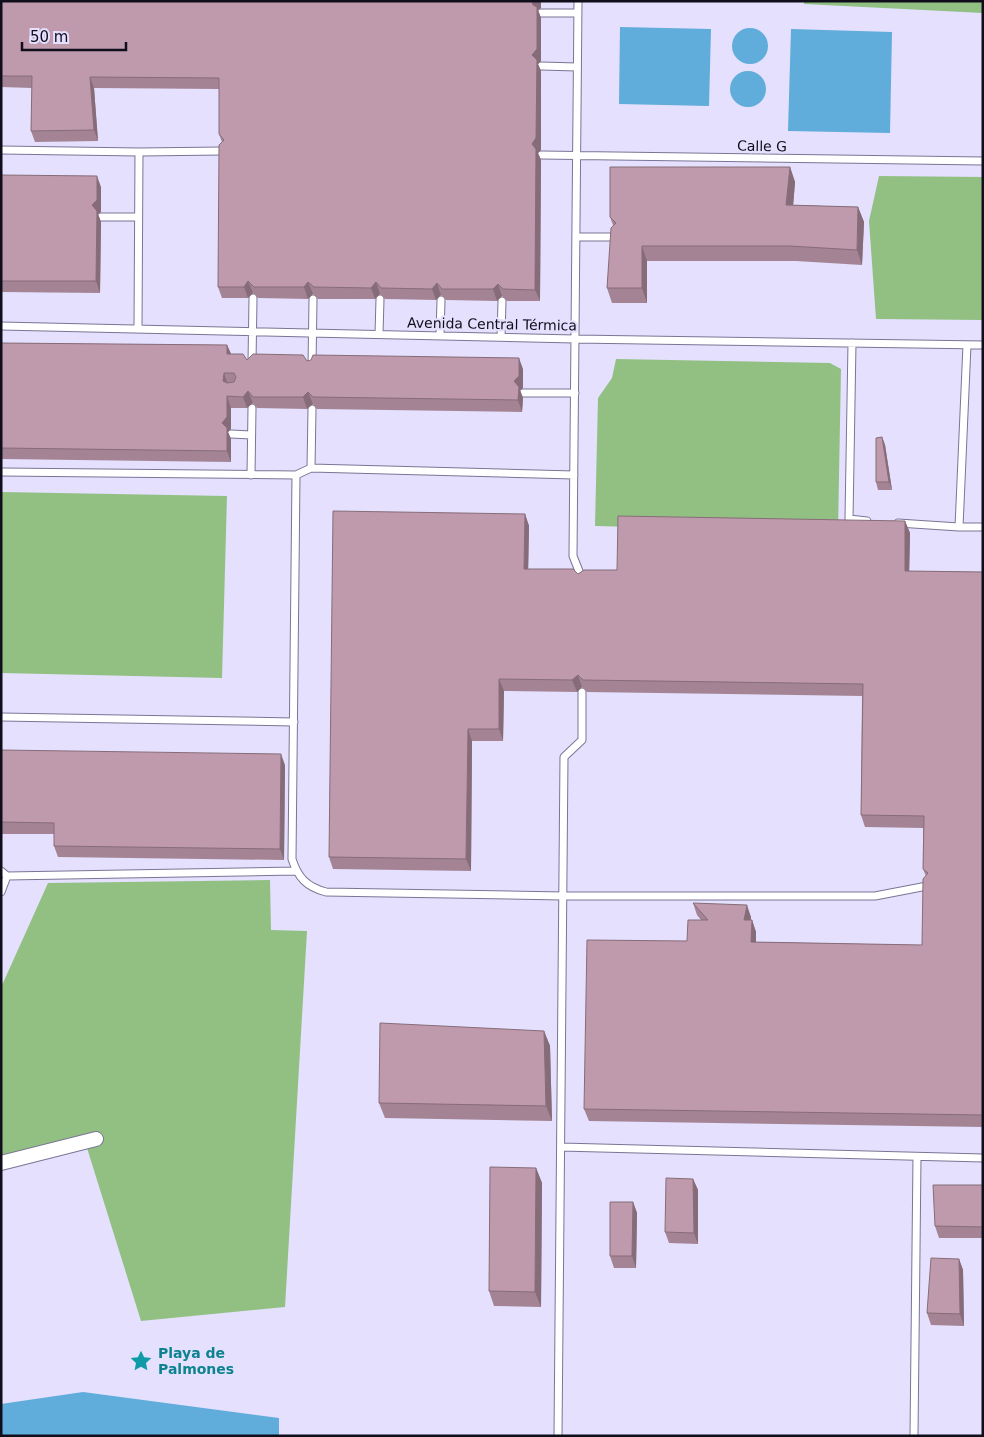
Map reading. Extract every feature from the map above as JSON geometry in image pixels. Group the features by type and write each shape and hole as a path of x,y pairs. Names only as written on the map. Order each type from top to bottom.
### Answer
{"street":[{"path":"1,1163 96,1139"}],"lane":[{"path":"578,1 573,556 583,582"},
{"path":"541,13 578,13"},
{"path":"541,66 577,67"},
{"path":"1,150 223,151"},
{"path":"138,328 139,152"},
{"name":"Calle G","path":"540,155 983,161"},
{"path":"101,217 138,217"},
{"path":"576,237 616,237"},
{"path":"252,366 253,298"},
{"path":"312,367 313,299"},
{"path":"379,334 380,299"},
{"path":"440,335 441,300"},
{"path":"501,337 502,300"},
{"name":"Avenida Central Térmica","path":"1,326 253,330 575,339 983,345"},
{"path":"852,343 849,519 877,521"},
{"path":"960,527 967,345"},
{"path":"523,392 575,393"},
{"path":"251,475 252,408"},
{"path":"311,468 312,409"},
{"path":"231,434 252,435"},
{"path":"1,472 296,475 311,468 574,475"},
{"path":"296,475 292,859 296,871 304,881 314,888 326,892 563,896 875,896 927,886"},
{"path":"886,522 983,527"},
{"path":"558,1436 564,757 582,740 582,692"},
{"path":"1,717 294,722"},
{"path":"1,892 4,874 296,871"},
{"path":"561,1148 983,1158"},
{"path":"914,1436 916,1157"}],"green space":[{"path":"804,1 983,1 983,13 804,4"},
{"path":"879,176 983,177 983,320 876,319 869,221"},
{"path":"616,359 830,363 841,369 838,532 595,526 598,398 612,378"},
{"path":"1,492 227,496 222,678 1,673"},
{"path":"270,880 271,930 307,931 285,1307 141,1321 87,1148 1,1167 1,984 48,883"}],"water":[{"path":"620,27 711,29 709,106 619,104"},
{"path":"750,28 757,29 763,33 767,39 767,53 763,59 757,63 750,64 743,63 737,59 733,53 732,46 733,39 737,33 743,29"},
{"path":"791,29 892,32 890,133 788,131"},
{"path":"748,71 755,72 761,76 765,82 765,96 761,102 755,106 748,107 741,106 735,102 731,96 730,89 731,82 735,76 741,72"},
{"path":"83,1392 279,1418 279,1436 1,1436 1,1404"}],"building":[{"path":"1,1 532,1 533,5 537,7 537,49 532,55 537,60 536,138 532,144 536,149 535,290 503,289 498,284 493,289 442,289 437,283 432,289 381,288 376,282 371,288 314,287 308,282 304,287 254,287 248,281 244,287 218,287 219,145 224,140 219,134 219,78 90,77 94,130 31,131 32,76 1,76"},
{"path":"610,167 790,167 786,205 858,207 857,250 790,246 642,246 642,288 607,288 611,228 616,223 610,217"},
{"path":"1,175 97,176 97,200 92,205 97,211 96,281 1,281"},
{"path":"1,343 227,345 227,354 243,354 247,360 253,354 303,355 307,361 311,360 313,355 519,358 519,376 514,381 519,387 518,400 313,397 308,392 303,397 253,397 248,391 243,397 227,396 227,417 222,423 227,428 227,451 1,448","holes":["224,373 234,373 236,377 234,382 227,383 223,381"]},
{"path":"882,437 889,482 876,482 876,438"},
{"path":"333,511 525,514 524,569 573,569 578,574 584,570 617,570 618,516 905,521 905,571 983,572 983,1115 584,1109 587,940 687,941 688,920 708,920 693,903 747,905 744,920 752,920 751,942 922,945 923,879 928,873 923,869 924,816 861,815 863,684 583,680 578,675 572,680 499,679 499,729 468,729 466,859 329,857"},
{"path":"1,750 281,754 280,849 54,846 54,823 1,822"},
{"path":"380,1023 544,1031 546,1106 379,1103"},
{"path":"490,1167 536,1168 535,1292 489,1291"},
{"path":"666,1178 693,1179 694,1233 665,1232"},
{"path":"933,1185 983,1185 983,1227 935,1226"},
{"path":"610,1202 633,1202 632,1256 610,1256"},
{"path":"931,1258 959,1259 960,1314 927,1313"}],"place":[{"name":"Playa de Palmones","path":"141,1361"}]}
